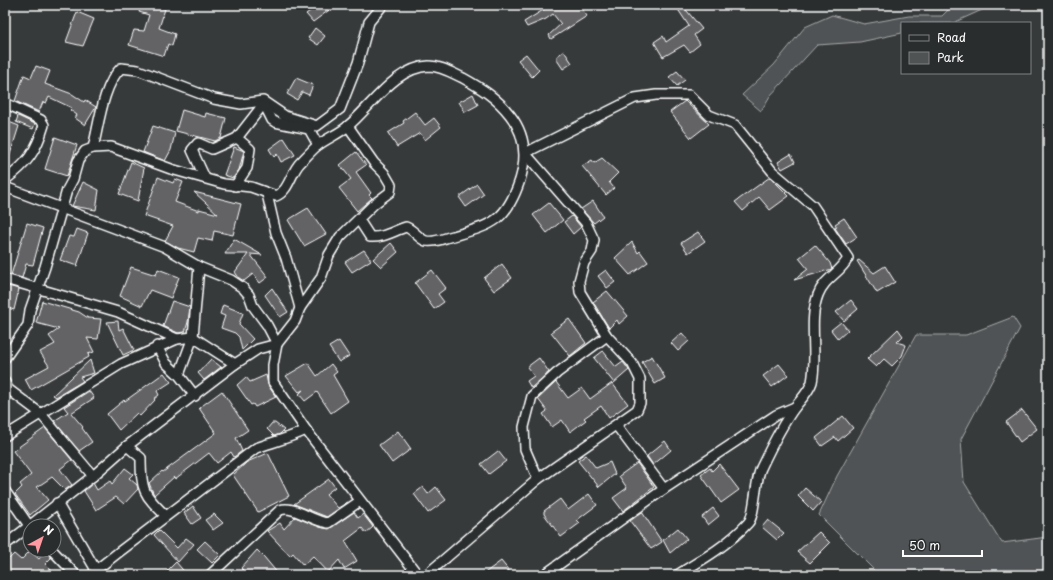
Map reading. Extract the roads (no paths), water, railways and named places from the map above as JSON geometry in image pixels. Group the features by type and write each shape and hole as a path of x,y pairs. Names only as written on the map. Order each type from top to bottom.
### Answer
{"street":[{"path":"93,148 103,107 113,76 121,68 138,70 214,99 241,104 263,101 285,116 317,126 340,109 358,63 369,22 383,5"},
{"path":"5,358 28,325 37,287 45,267 62,208 78,161 85,151 93,148 111,147 154,164 235,186 251,187 276,196 281,194 297,166 318,145 348,126 380,91 409,72 428,66 441,68 473,84 499,101 511,116 519,130 525,153 522,172 514,198 501,215 489,226 432,241 423,239 406,227 378,238 370,237 359,220"},
{"path":"525,153 635,98 656,94 689,95 709,115 735,125 772,172 813,206 848,258 844,266 824,282 818,293 814,315 815,346 812,383 804,397 795,407 761,468 749,523 711,555 678,575"},
{"path":"5,103 41,120 44,125 29,159 23,167 5,180"},
{"path":"205,178 192,150 198,143 212,149 237,138 258,110 264,106 272,120 275,122 308,129 318,145"},
{"path":"348,126 374,163 384,173 391,185 390,192 374,204 340,237 329,254 321,278 300,308 295,321 278,344 273,365 274,382 306,430 418,575"},
{"path":"235,186 247,168 250,149 237,138"},
{"path":"426,575 538,479 637,410 640,403 640,379 632,363 607,336 580,292 580,281 584,263 592,251 594,240 586,223 525,153"},
{"path":"5,187 165,247 199,267 231,280 243,288 249,295 253,306 267,325 278,344"},
{"path":"268,194 276,233 286,258 300,308"},
{"path":"179,375 193,337 199,267"},
{"path":"5,279 37,287 118,312 177,339"},
{"path":"538,479 525,449 524,427 532,396 557,373 607,336"},
{"path":"5,436 121,364 158,346 177,339 193,337 235,364"},
{"path":"39,518 93,476 127,446 195,396 235,364 258,349 278,344"},
{"path":"158,346 166,363 179,375 195,396"},
{"path":"5,382 8,389 40,413 93,476"},
{"path":"544,575 664,489 776,415 795,407"},
{"path":"616,425 664,489"},
{"path":"57,503 94,572 256,448 274,441 289,438 306,430"},
{"path":"127,446 141,458 141,484 150,501 166,516"},
{"path":"5,492 23,518"},
{"path":"210,575 280,510 291,508 311,519 328,523 360,501"},
{"path":"5,545 22,532"},
{"path":"60,558 76,575"}]}
